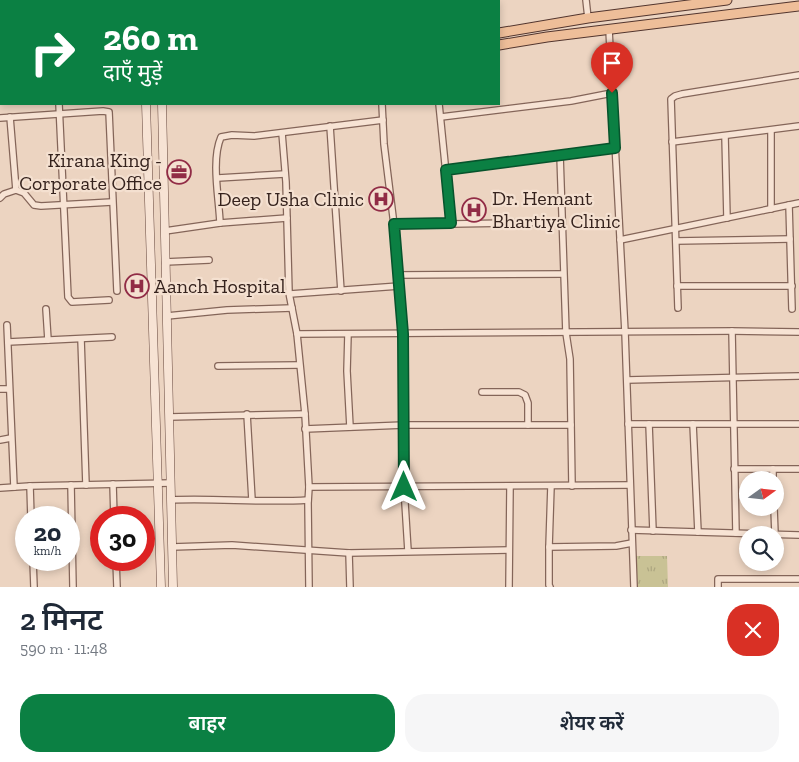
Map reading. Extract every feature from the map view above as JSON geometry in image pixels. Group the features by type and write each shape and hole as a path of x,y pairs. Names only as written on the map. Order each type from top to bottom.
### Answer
{"main road":[{"path":"500,33 588,18 727,0"},
{"path":"500,45 799,6"}],"street":[{"path":"586,0 588,18"},
{"path":"608,30 625,332 634,587"},
{"path":"678,308 670,103 675,96 799,76"},
{"path":"441,117 571,101 612,93"},
{"path":"59,105 69,300 109,300"},
{"path":"146,105 161,587"},
{"path":"162,105 173,587"},
{"path":"382,105 403,334 404,487 408,551"},
{"path":"439,105 451,223"},
{"path":"0,118 108,112 116,291"},
{"path":"10,117 16,190"},
{"path":"220,223 217,146 221,137 232,135 254,136 383,120"},
{"path":"330,126 341,291"},
{"path":"672,142 799,126"},
{"path":"771,130 771,209"},
{"path":"282,133 290,294 297,334 305,414 309,488 309,587"},
{"path":"725,136 726,218"},
{"path":"446,170 615,148"},
{"path":"560,155 563,274 566,333 570,359 572,486"},
{"path":"218,178 285,174"},
{"path":"0,198 4,194 16,190 24,193 34,205 64,206 112,202"},
{"path":"620,240 799,203"},
{"path":"789,205 792,309"},
{"path":"165,231 220,223 287,218"},
{"path":"394,224 561,222"},
{"path":"676,241 790,239"},
{"path":"165,262 209,260"},
{"path":"398,275 563,274"},
{"path":"290,294 399,286"},
{"path":"677,286 792,286"},
{"path":"167,316 227,310 292,308"},
{"path":"46,309 48,340"},
{"path":"7,325 14,487"},
{"path":"732,331 736,533"},
{"path":"297,334 799,332"},
{"path":"348,334 347,371 350,427"},
{"path":"8,342 112,337"},
{"path":"81,339 86,485"},
{"path":"218,366 299,365"},
{"path":"627,380 799,376"},
{"path":"0,389 9,389"},
{"path":"482,392 522,393 528,403 528,425"},
{"path":"247,414 252,500"},
{"path":"169,417 305,414"},
{"path":"628,424 799,424"},
{"path":"649,424 653,530"},
{"path":"693,424 698,532"},
{"path":"305,429 404,425 571,425"},
{"path":"0,440 11,438"},
{"path":"734,469 799,469"},
{"path":"0,488 170,483"},
{"path":"113,484 114,506"},
{"path":"70,485 72,587"},
{"path":"309,488 630,485"},
{"path":"30,486 31,506"},
{"path":"550,486 550,587"},
{"path":"509,587 510,487"},
{"path":"171,500 308,500"},
{"path":"631,530 739,533"},
{"path":"784,534 799,535"},
{"path":"549,547 616,546 632,543"},
{"path":"172,547 232,545 349,554 408,551 509,550"},
{"path":"349,554 350,587"},
{"path":"33,571 34,587"},
{"path":"116,571 117,587"},
{"path":"718,587 718,579 799,579"}],"green space":[{"path":"632,556 667,556 668,587 634,587"}],"place":[{"name":"Kirana King - Corporate Office","path":"179,172"},
{"name":"Deep Usha Clinic","path":"381,199"},
{"name":"Dr. Hemant Bhartiya Clinic","path":"474,210"},
{"name":"Aanch Hospital","path":"137,286"}],"route":[{"path":"404,487 403,334 394,224 451,223 446,170 615,148 612,93"}]}
